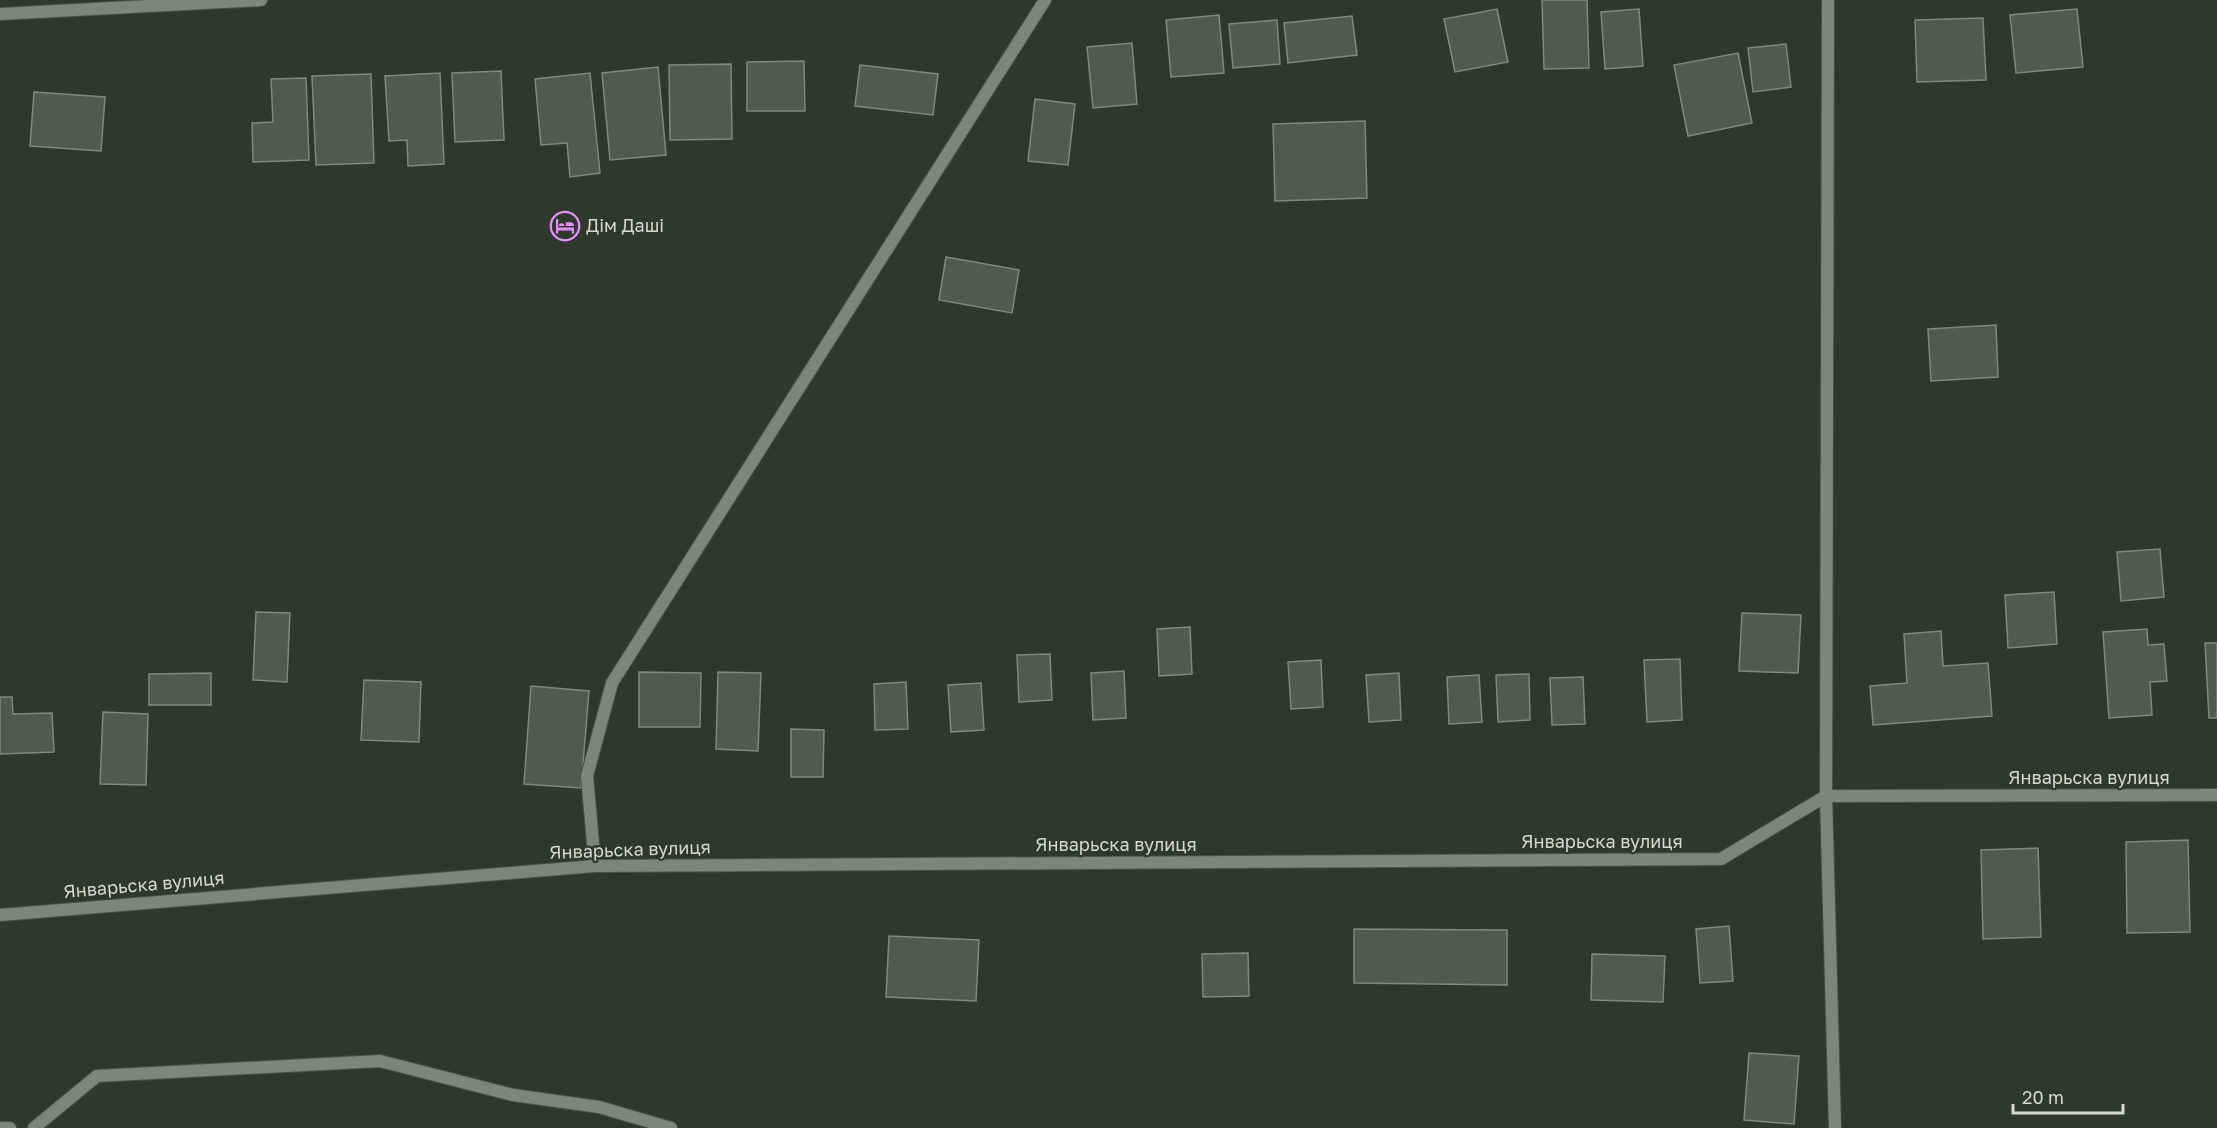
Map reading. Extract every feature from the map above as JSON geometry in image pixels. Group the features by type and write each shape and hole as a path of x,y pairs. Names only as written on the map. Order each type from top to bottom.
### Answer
{"street":[{"path":"0,14 261,0"},
{"path":"595,866 587,776 612,683 1045,0"},
{"path":"1828,0 1826,796 1835,1128"},
{"name":"Январьска вулиця","path":"0,915 595,866 1721,860 1826,796 2217,795"},
{"path":"34,1128 98,1076 380,1061 513,1095 599,1107 671,1128"},
{"path":"0,1128 10,1128"}],"building":[{"path":"1542,0 1587,0 1589,68 1544,69"},
{"path":"1497,9 1508,62 1455,72 1444,19"},
{"path":"1639,9 1643,66 1605,69 1601,12"},
{"path":"2077,9 2083,67 2016,73 2010,15"},
{"path":"1219,15 1224,73 1171,77 1166,20"},
{"path":"1352,16 1357,55 1288,63 1284,23"},
{"path":"1983,18 1986,80 1917,82 1915,20"},
{"path":"1277,20 1280,64 1233,68 1229,24"},
{"path":"1132,43 1137,104 1093,108 1087,47"},
{"path":"1786,44 1791,87 1753,92 1748,48"},
{"path":"1738,53 1752,123 1688,136 1674,65"},
{"path":"804,61 805,111 747,111 747,62"},
{"path":"731,64 732,139 670,140 669,65"},
{"path":"860,65 938,74 933,115 855,106"},
{"path":"658,67 666,155 610,160 602,73"},
{"path":"501,71 504,140 455,142 452,73"},
{"path":"440,73 444,164 408,166 407,140 389,141 385,76"},
{"path":"590,73 600,173 570,177 567,143 541,145 535,79"},
{"path":"371,74 374,163 316,165 312,76"},
{"path":"306,78 309,160 253,162 252,123 273,122 271,79"},
{"path":"34,92 105,97 101,151 30,146"},
{"path":"1035,99 1075,104 1068,165 1028,161"},
{"path":"1365,121 1367,198 1275,201 1273,124"},
{"path":"946,257 1019,270 1012,313 939,300"},
{"path":"1996,325 1998,377 1931,381 1928,329"},
{"path":"2160,549 2164,597 2121,601 2117,552"},
{"path":"2054,592 2057,644 2008,648 2005,595"},
{"path":"256,612 290,613 287,682 253,680"},
{"path":"1742,613 1801,615 1798,673 1739,671"},
{"path":"1190,627 1192,674 1159,676 1157,629"},
{"path":"2147,629 2148,645 2164,644 2167,681 2150,682 2152,715 2109,718 2103,632"},
{"path":"1941,631 1943,666 1988,663 1992,716 1873,725 1870,686 1907,683 1904,634"},
{"path":"2205,643 2217,643 2217,718 2209,718"},
{"path":"1050,654 1052,700 1019,702 1017,655"},
{"path":"1680,659 1682,720 1647,722 1644,660"},
{"path":"1321,660 1323,707 1291,709 1288,662"},
{"path":"1124,671 1126,718 1093,720 1091,673"},
{"path":"639,672 701,673 700,727 639,727"},
{"path":"718,672 761,673 758,751 716,749"},
{"path":"211,673 211,705 149,705 149,674"},
{"path":"1399,673 1401,720 1369,722 1366,675"},
{"path":"1529,674 1530,720 1498,722 1496,675"},
{"path":"1479,675 1482,722 1449,724 1447,677"},
{"path":"1583,677 1585,724 1552,725 1550,678"},
{"path":"364,680 421,682 419,742 361,740"},
{"path":"906,682 908,729 875,730 874,684"},
{"path":"981,683 984,730 951,732 948,685"},
{"path":"531,686 589,691 581,788 524,784"},
{"path":"0,697 12,697 13,714 52,713 54,752 0,754"},
{"path":"103,712 148,714 146,785 100,784"},
{"path":"791,729 824,730 823,777 791,777"},
{"path":"2188,840 2190,932 2127,933 2126,842"},
{"path":"2038,848 2041,937 1983,939 1981,850"},
{"path":"1729,926 1733,981 1700,983 1696,929"},
{"path":"1354,929 1507,930 1507,985 1354,983"},
{"path":"889,936 979,940 976,1001 886,997"},
{"path":"1248,953 1249,996 1203,997 1202,954"},
{"path":"1592,954 1665,956 1663,1002 1591,1000"},
{"path":"1749,1053 1799,1056 1794,1124 1744,1120"}],"place":[{"name":"Дім Даші","path":"565,226"}]}
